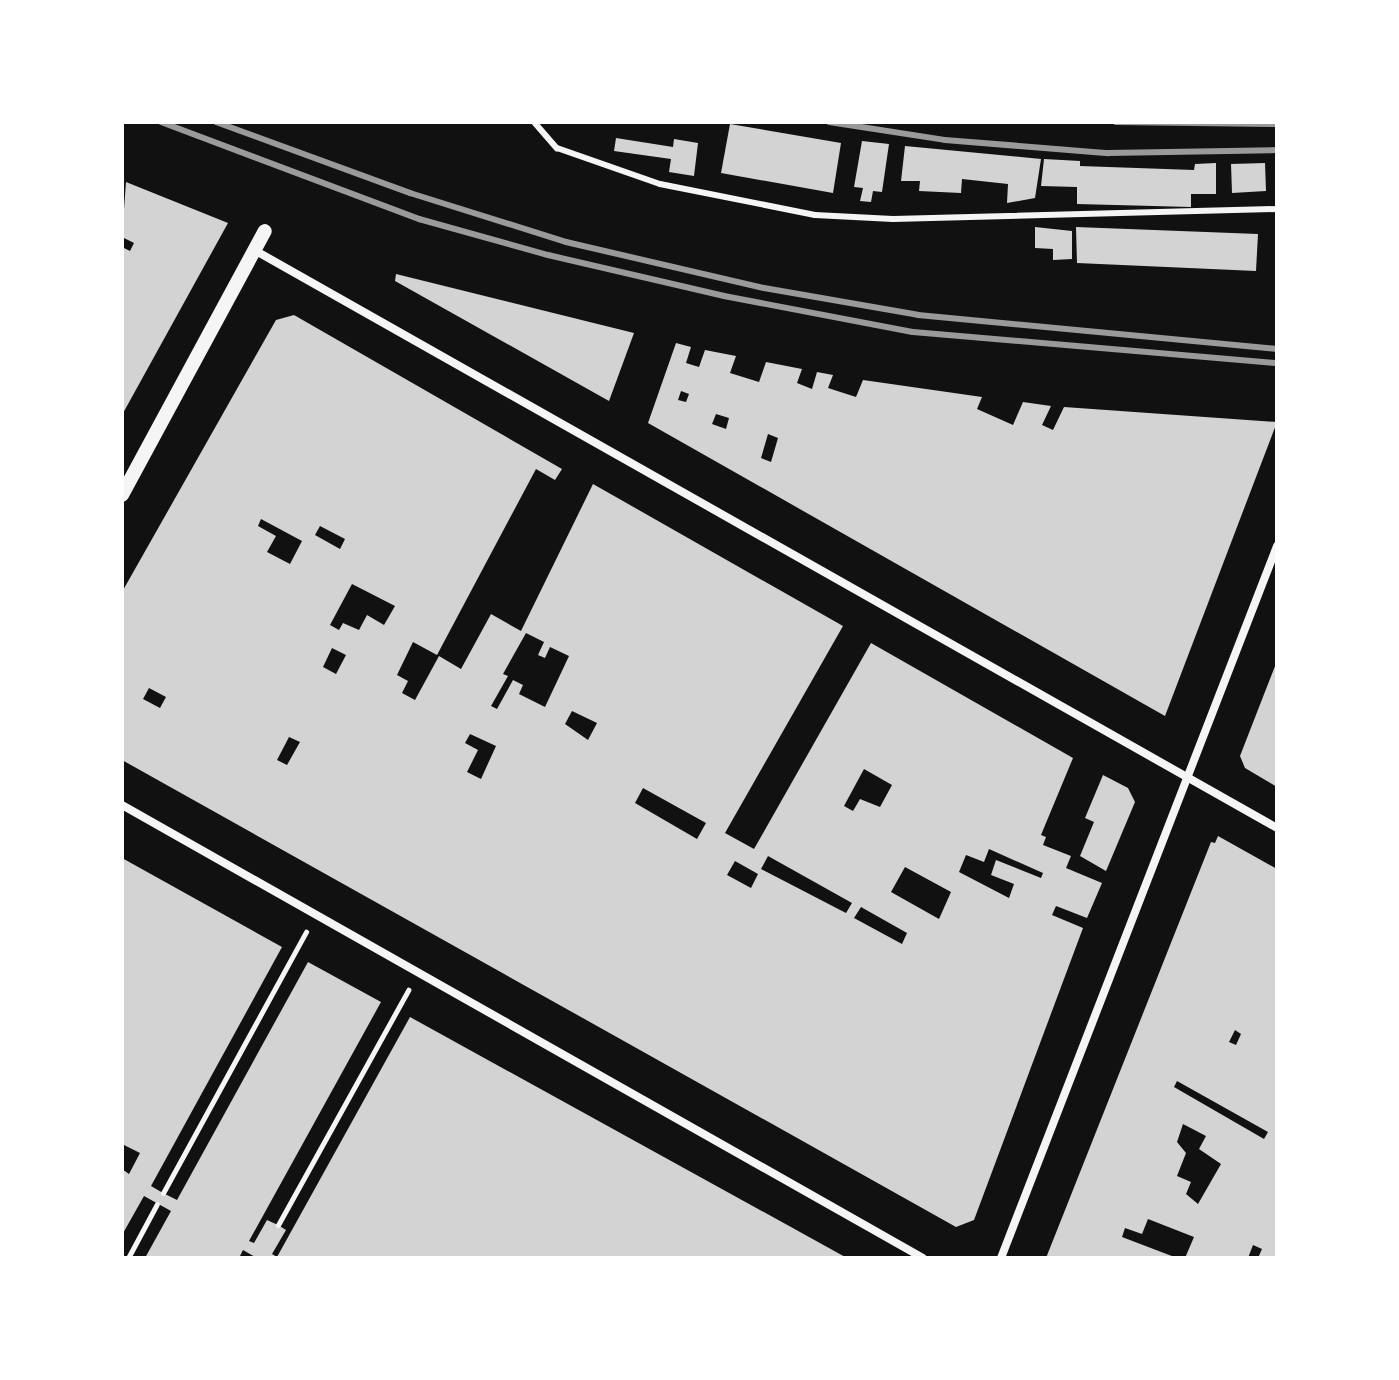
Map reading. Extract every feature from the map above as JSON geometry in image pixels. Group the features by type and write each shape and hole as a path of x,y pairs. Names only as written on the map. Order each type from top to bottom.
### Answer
{"street":[{"path":"122,495 265,231"},
{"path":"256,251 1277,828"},
{"path":"1001,1258 1277,546"},
{"path":"122,805 923,1258"}],"lane":[{"path":"534,122 557,148 660,184 815,215 893,219 1277,209"}],"path":[{"path":"163,1193 316,914"},
{"path":"278,1225 418,971"},
{"path":"128,1258 157,1204"}],"building":[{"path":"730,124 841,143 833,193 721,173"},
{"path":"616,138 673,147 674,139 698,143 694,176 669,172 671,159 614,151"},
{"path":"862,141 889,144 882,192 873,191 871,202 860,201 863,188 854,187"},
{"path":"905,146 1041,159 1035,198 1007,203 1008,184 962,179 961,193 919,191 920,181 901,181"},
{"path":"1044,159 1080,161 1080,166 1194,170 1195,164 1216,163 1216,194 1191,194 1191,207 1077,204 1077,187 1041,186"},
{"path":"1265,163 1266,191 1232,193 1231,164"},
{"path":"126,182 228,223 122,415 122,247 130,251 134,243 122,237"},
{"path":"1035,227 1072,231 1072,259 1053,260 1053,249 1035,248"},
{"path":"1076,227 1258,234 1256,271 1077,263"},
{"path":"396,274 634,333 609,401 395,281"},
{"path":"294,315 562,469 555,480 536,469 437,655 413,642 397,675 408,681 402,693 415,700 439,656 461,669 491,614 521,631 593,484 843,626 725,833 754,849 871,643 1073,758 1041,835 1046,837 1043,845 1071,856 1066,868 1102,883 1087,918 1056,906 1052,915 1083,928 974,1220 956,1227 122,760 122,592 276,320","holes":["261,519 302,541 290,564 267,552 276,536 258,526","320,526 345,539 340,549 315,535","352,584 395,606 384,625 367,615 359,630 343,623 339,630 330,625","526,633 544,642 538,655 545,658 550,647 569,656 545,707 519,694 523,685 513,680 497,709 491,706 508,676 503,674","332,648 346,655 336,674 323,667","149,688 166,697 160,708 143,699","572,711 597,723 588,740 565,724","470,734 496,746 481,779 467,772 478,750 465,743","289,737 300,742 287,765 277,760","864,769 892,785 880,807 860,799 853,811 844,806","643,788 706,823 697,839 635,803","989,849 1043,873 1041,878 996,860 991,875 1014,884 1009,898 959,872 966,855 984,862","768,856 852,903 846,913 761,869","735,861 758,874 751,888 727,875","905,867 951,892 939,919 891,892","861,907 907,933 902,944 854,918"]},
{"path":"676,343 691,347 686,363 699,367 705,350 736,356 730,373 759,382 766,362 802,369 797,383 812,389 817,372 833,375 828,388 856,397 863,380 982,397 977,409 1013,425 1023,402 1051,406 1042,425 1053,430 1064,407 1277,422 1165,716 648,423","holes":["681,391 689,394 686,402 678,400","716,414 729,418 726,429 712,424","768,434 778,438 771,462 761,458"]},
{"path":"1277,661 1277,787 1245,768 1240,756"},
{"path":"1103,775 1128,788 1135,802 1106,871 1080,856 1094,822 1085,818"},
{"path":"1218,836 1277,869 1277,1258 1258,1258 1262,1249 1253,1245 1248,1258 1185,1258 1194,1237 1148,1219 1142,1234 1125,1228 1122,1237 1177,1258 1046,1258 1211,842 1215,843","holes":["1235,1030 1241,1034 1236,1045 1229,1042","1177,1081 1268,1132 1264,1139 1174,1087","1183,1124 1206,1136 1199,1149 1221,1164 1198,1204 1186,1194 1191,1182 1177,1176 1186,1153 1177,1142"]},
{"path":"122,858 282,947 151,1186 163,1193 177,1200 308,962 381,1002 249,1241 254,1243 267,1220 278,1225 286,1230 272,1254 277,1257 410,1017 847,1258 257,1258 243,1250 239,1258 145,1258 171,1211 144,1196 122,1235 122,1169 129,1174 140,1153 122,1144"}],"railway":[{"path":"161,122 419,219 548,255 724,296 913,332 1277,363"},
{"path":"216,122 410,193 566,242 764,288 918,315 1277,349"},
{"path":"829,122 945,140 1108,153 1277,150"},
{"path":"1116,122 1277,124"}]}
